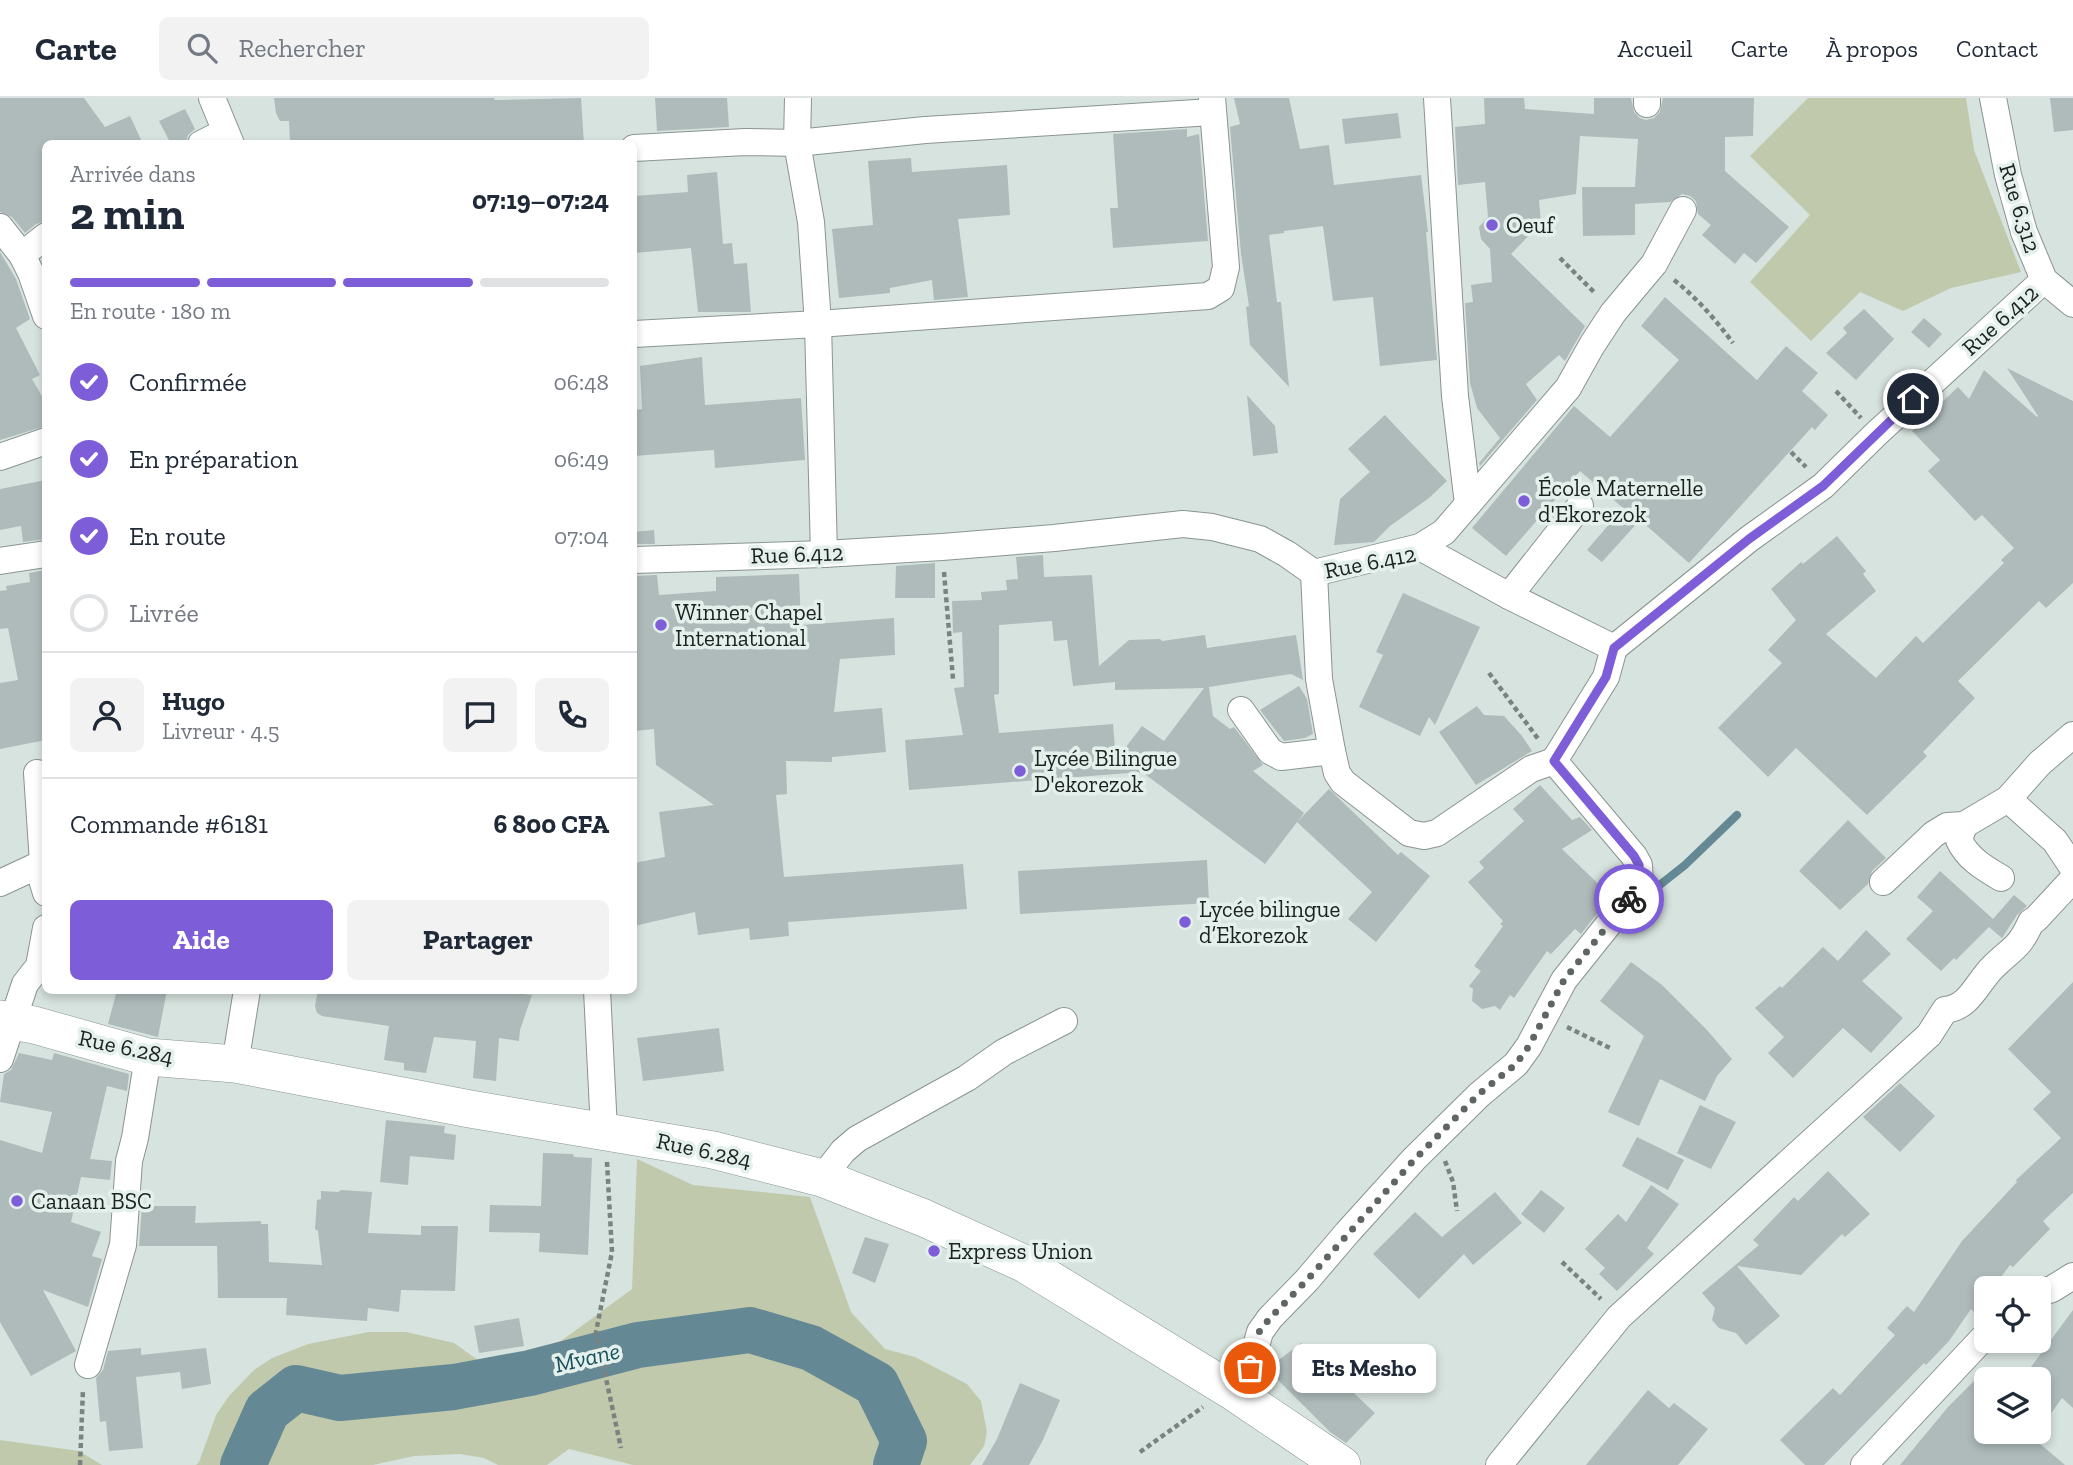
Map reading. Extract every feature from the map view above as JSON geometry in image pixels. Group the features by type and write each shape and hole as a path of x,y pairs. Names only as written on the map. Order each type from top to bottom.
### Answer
{"street":[{"path":"212,98 228,138"},
{"path":"798,98 797,143 811,222 818,324 824,554"},
{"path":"1437,98 1455,396 1468,505"},
{"name":"Rue 6.312","path":"1993,98 2008,175 2024,232 2044,281 2073,304"},
{"path":"637,148 745,142 797,143 1212,105 1226,267 1221,288 1208,296 818,324 637,334"},
{"path":"1420,547 1444,532 1567,388 1591,345 1654,264 1683,211"},
{"path":"0,227 22,255 42,305"},
{"path":"22,255 42,239"},
{"name":"Rue 6.412","path":"637,560 942,547 1183,524 1212,527 1260,539 1314,573 1420,547 1509,596 1614,648 1749,539 1823,486 1875,434 2044,281"},
{"path":"0,457 42,442"},
{"path":"1509,596 1580,506"},
{"path":"0,561 42,555"},
{"path":"1314,573 1319,679 1337,773 1343,782 1409,833 1424,836 1437,833 1531,769 1554,761 1606,677 1614,648"},
{"path":"1241,710 1270,751 1281,757 1332,751"},
{"path":"1883,882 1947,825 1964,825 2008,799 2040,763 2073,735"},
{"path":"1232,1391 1250,1368 1259,1332 1270,1318 1435,1138 1479,1094 1516,1064 1564,980 1640,885 1641,876 1634,856 1554,761"},
{"path":"37,773 42,848"},
{"path":"2008,799 2055,841 2073,868"},
{"path":"1964,825 1959,840 1963,849 2001,878"},
{"path":"0,883 42,863"},
{"path":"1499,1465 1619,1317 1930,1035 1945,1010 1957,1008 1969,998 1993,967 2023,941 2031,922 2073,879"},
{"path":"0,1059 6,1020 25,984 39,966 42,950"},
{"path":"235,1064 246,994"},
{"path":"597,994 604,1130"},
{"name":"Rue 6.284","path":"6,1020 34,1025 148,1057 235,1064 457,1107 604,1130 713,1150 822,1178 924,1217 1025,1264 1232,1391 1342,1465"},
{"path":"822,1178 843,1151 857,1139 967,1079 1004,1052 1064,1021"},
{"path":"88,1364 123,1245 129,1161 148,1057"},
{"path":"2051,1289 2073,1276"},
{"path":"1864,1465 1974,1348"}],"path":[{"path":"1560,258 1614,313"},
{"path":"1654,264 1689,292 1716,320 1733,343"},
{"path":"1836,391 1875,434"},
{"path":"942,547 953,680"},
{"path":"1489,673 1554,761"},
{"path":"1545,1016 1610,1048"},
{"path":"604,1130 612,1252 596,1332 621,1448"},
{"path":"1435,1138 1453,1182 1457,1211"},
{"path":"1562,1262 1619,1317"},
{"path":"80,1465 82,1399 88,1364"},
{"path":"1140,1452 1209,1402 1232,1391"}],"green space":[{"path":"1808,98 1966,98 1974,150 2021,272 1951,288 1903,311 1860,292 1811,341 1750,282 1810,215 1750,156"},
{"path":"637,1159 693,1185 810,1197 851,1312 885,1349 915,1357 967,1384 981,1401 987,1432 984,1446 970,1465 633,1465 569,1449 547,1465 498,1465 484,1458 460,1454 414,1456 373,1465 196,1465 216,1415 229,1396 254,1370 272,1358 308,1344 369,1332 406,1332 454,1343 482,1363 506,1363 561,1341 632,1289"},
{"path":"0,1440 79,1451 102,1465 0,1465"}],"building":[{"path":"0,98 84,98 105,127 130,116 141,140 42,140 42,222 25,233 12,217 0,212"},
{"path":"274,98 581,98 584,140 290,140 289,121 280,121"},
{"path":"655,98 727,98 729,127 657,131"},
{"path":"1234,98 1289,98 1300,149 1329,145 1334,185 1421,175 1437,360 1380,366 1373,297 1333,301 1323,226 1269,235 1277,302 1281,302 1289,387 1250,345 1246,307 1249,306 1241,254 1230,127 1240,124"},
{"path":"1484,98 1524,98 1525,109 1594,114 1594,98 1631,98 1634,112 1646,120 1654,118 1660,112 1663,98 1754,98 1753,136 1725,137 1725,171 1789,227 1756,263 1744,253 1735,264 1702,235 1711,225 1698,214 1696,201 1682,194 1670,202 1635,204 1635,235 1583,236 1582,187 1635,187 1638,139 1580,136 1576,194 1539,200 1541,223 1511,254 1585,326 1565,361 1559,355 1526,384 1537,400 1480,466 1479,463 1500,438 1477,408 1470,383 1465,303 1473,302 1471,285 1492,282 1490,249 1481,239 1479,227 1488,217 1485,182 1458,185 1455,127 1485,124"},
{"path":"2050,98 2073,98 2073,130 2054,132"},
{"path":"185,109 195,129 186,140 169,140 159,121"},
{"path":"1398,113 1401,138 1345,144 1342,119"},
{"path":"1187,129 1187,137 1199,134 1208,241 1113,248 1110,208 1118,208 1113,134"},
{"path":"911,158 912,172 1007,165 1010,215 958,219 968,297 934,300 932,280 890,288 890,293 839,298 832,229 873,225 868,161"},
{"path":"717,172 723,244 732,243 734,264 747,263 751,312 698,312 691,248 637,253 637,196 688,192 687,175"},
{"path":"0,252 16,279 30,319 16,328 40,375 32,379 42,396 42,427 0,440"},
{"path":"1665,297 1757,380 1786,346 1818,373 1802,391 1828,415 1815,430 1812,427 1689,563 1640,520 1602,562 1587,550 1623,508 1580,471 1506,556 1472,528 1574,406 1610,437 1679,360 1641,326"},
{"path":"1864,309 1894,339 1856,380 1826,353 1847,333 1843,328"},
{"path":"1924,318 1942,334 1929,348 1911,332"},
{"path":"702,357 705,405 801,398 805,460 715,468 714,450 637,456 637,410 642,409 640,366"},
{"path":"2007,368 2073,401 2073,583 2046,608 2039,601 1958,681 1975,698 1923,752 1927,756 1867,815 1796,748 1768,777 1718,728 1782,663 1768,650 1796,620 1771,589 1801,562 1803,564 1837,536 1866,571 1863,574 1876,591 1826,634 1876,678 1916,636 1923,643 2004,563 2001,560 2014,548 1982,515 1975,521 1928,471 1940,460 1912,431 1958,387 1969,399 1984,370 2037,417"},
{"path":"1247,395 1275,426 1278,453 1253,456"},
{"path":"1385,415 1447,481 1374,542 1334,545 1340,499 1370,472 1348,449"},
{"path":"42,481 42,540 23,542 21,526 0,530 0,489"},
{"path":"654,530 655,544 637,544 637,532"},
{"path":"1043,555 1044,577 1092,575 1099,666 1129,640 1162,641 1205,635 1207,648 1296,635 1303,680 1291,674 1209,687 1213,716 1230,729 1234,727 1263,765 1253,771 1304,813 1265,864 1142,772 909,790 905,740 963,735 954,688 964,687 962,632 953,633 952,601 982,600 981,592 1007,590 1006,580 1018,579 1016,557","holes":["1052,621 1054,641 1067,640 1073,686 1115,682 1115,690 1204,688 1164,741 1142,726 1116,760 1113,724 999,733 994,695 999,694 999,625"]},
{"path":"935,563 935,598 895,598 896,566"},
{"path":"42,571 42,741 0,749 0,683 18,680 8,628 0,629 0,591 7,590 6,586 30,582 29,573"},
{"path":"799,574 801,625 894,618 895,655 840,659 834,712 882,708 886,752 832,757 832,762 786,761 787,794 776,795 784,877 963,864 967,909 788,922 789,936 750,940 749,928 698,935 695,912 637,925 637,862 665,857 659,812 714,805 656,765 654,729 637,731 637,576 657,575 659,595 716,591 716,577"},
{"path":"1403,593 1480,627 1435,725 1429,717 1420,736 1359,707 1383,655 1376,652"},
{"path":"1299,686 1307,699 1313,734 1284,741 1260,710"},
{"path":"1477,706 1484,715 1504,716 1532,751 1476,785 1439,732"},
{"path":"1540,785 1572,820 1580,817 1592,830 1562,849 1611,896 1581,934 1575,929 1551,954 1547,951 1514,998 1510,995 1500,1010 1495,1006 1482,1009 1472,1001 1473,989 1469,986 1481,971 1474,966 1503,926 1500,924 1503,921 1468,882 1484,868 1479,862 1524,821 1513,809"},
{"path":"1329,789 1398,855 1401,852 1430,876 1376,942 1348,919 1372,892 1297,822"},
{"path":"1848,820 1886,858 1872,871 1868,884 1840,910 1799,871"},
{"path":"1207,860 1209,903 1020,914 1018,871"},
{"path":"1940,871 1993,919 2014,895 2027,906 2017,915 2002,938 1989,927 1941,971 1906,939 1933,911 1917,897"},
{"path":"1866,930 1891,954 1862,981 1903,1018 1871,1053 1843,1028 1793,1078 1768,1053 1784,1037 1755,1008 1780,986 1782,988 1823,947 1838,961"},
{"path":"1631,962 1662,985 1732,1059 1717,1076 1705,1101 1660,1079 1639,1126 1608,1112 1644,1036 1600,1001"},
{"path":"2073,982 2073,1193 2043,1221 2050,1229 2013,1267 2010,1265 2002,1276 1974,1276 1974,1312 1971,1309 1949,1341 1926,1365 1924,1363 1824,1465 1805,1465 1780,1440 1833,1388 1840,1395 1895,1335 1887,1328 1907,1306 1914,1312 1962,1241 2016,1180 2061,1138 2033,1109 2051,1092 2008,1049"},
{"path":"116,994 166,994 158,1037 108,1024"},
{"path":"317,994 532,995 519,1041 499,1038 496,1081 473,1078 476,1041 434,1037 426,1073 404,1070 404,1063 384,1060 389,1026 322,1016 317,1013"},
{"path":"719,1028 724,1071 643,1081 637,1038"},
{"path":"19,1053 52,1060 54,1053 129,1074 127,1091 107,1086 90,1159 112,1161 110,1180 81,1177 71,1222 101,1232 92,1256 102,1259 88,1307 43,1290 76,1351 31,1376 0,1322 0,1140 42,1153 52,1112 0,1102 4,1074 11,1070"},
{"path":"1900,1083 1935,1116 1900,1152 1863,1117"},
{"path":"1700,1105 1736,1122 1711,1169 1677,1153"},
{"path":"386,1120 445,1126 444,1133 456,1135 454,1160 410,1156 408,1185 380,1182"},
{"path":"1637,1137 1684,1160 1668,1190 1622,1166"},
{"path":"543,1153 592,1158 588,1255 539,1252 540,1233 489,1232 490,1205 541,1206"},
{"path":"1828,1171 1870,1214 1845,1237 1842,1234 1801,1275 1737,1266 1780,1316 1746,1345 1736,1333 1719,1328 1712,1320 1715,1308 1702,1293 1759,1245 1753,1240 1794,1197 1798,1201"},
{"path":"1651,1185 1679,1204 1647,1248 1654,1254 1617,1291 1599,1274 1605,1268 1585,1249 1618,1214 1626,1222"},
{"path":"1541,1190 1565,1208 1544,1233 1521,1214"},
{"path":"321,1191 372,1192 368,1233 421,1235 421,1226 458,1226 455,1291 401,1290 399,1312 368,1308 367,1321 286,1315 287,1298 218,1298 217,1246 139,1246 142,1206 196,1206 195,1223 261,1221 261,1224 268,1224 269,1262 322,1265 318,1231 315,1229 317,1200 321,1199"},
{"path":"1495,1192 1522,1223 1473,1265 1464,1254 1419,1299 1373,1254 1415,1212 1442,1237"},
{"path":"865,1237 889,1244 875,1283 852,1273"},
{"path":"2073,1310 2073,1408 2062,1398 2051,1413 2051,1367 2031,1367 2041,1353 2051,1353 2051,1340"},
{"path":"519,1318 524,1346 479,1353 474,1326"},
{"path":"1301,1343 1375,1413 1346,1443 1330,1432 1267,1369"},
{"path":"141,1348 141,1355 206,1348 211,1384 182,1389 180,1372 136,1377 143,1448 109,1451 106,1421 100,1422 96,1378 103,1370 108,1351"},
{"path":"1974,1381 1974,1444 2040,1444 2065,1465 1900,1465 1948,1407"},
{"path":"1020,1383 1060,1400 1043,1440 1029,1465 982,1465 997,1439"},
{"path":"1648,1390 1669,1408 1674,1403 1708,1429 1678,1465 1586,1465"}],"waterway":[{"path":"1642,899 1685,865 1737,815"},
{"name":"Mvane","path":"243,1465 267,1411 296,1388 340,1398 454,1387 530,1373 638,1345 750,1330 811,1348 876,1384 904,1441 896,1465"}],"way so far":[{"path":"1250,1368 1259,1332 1270,1318 1414,1160 1479,1094 1516,1064 1529,1046 1564,980 1629,899"}],"place":[{"name":"Oeuf","path":"1492,225"},
{"name":"École Maternelle d'Ekorezok","path":"1524,501"},
{"name":"Winner Chapel International","path":"661,625"},
{"name":"Lycée Bilingue D'ekorezok","path":"1020,771"},
{"name":"Lycée bilingue d’Ekorezok","path":"1185,922"},
{"name":"Canaan BSC","path":"17,1201"},
{"name":"Express Union","path":"934,1251"},
{"name":"Ets Mesho","path":"1250,1368"}],"route":[{"path":"1629,899 1640,885 1639,865 1554,761 1606,677 1614,648 1749,539 1823,486 1913,399"}]}
